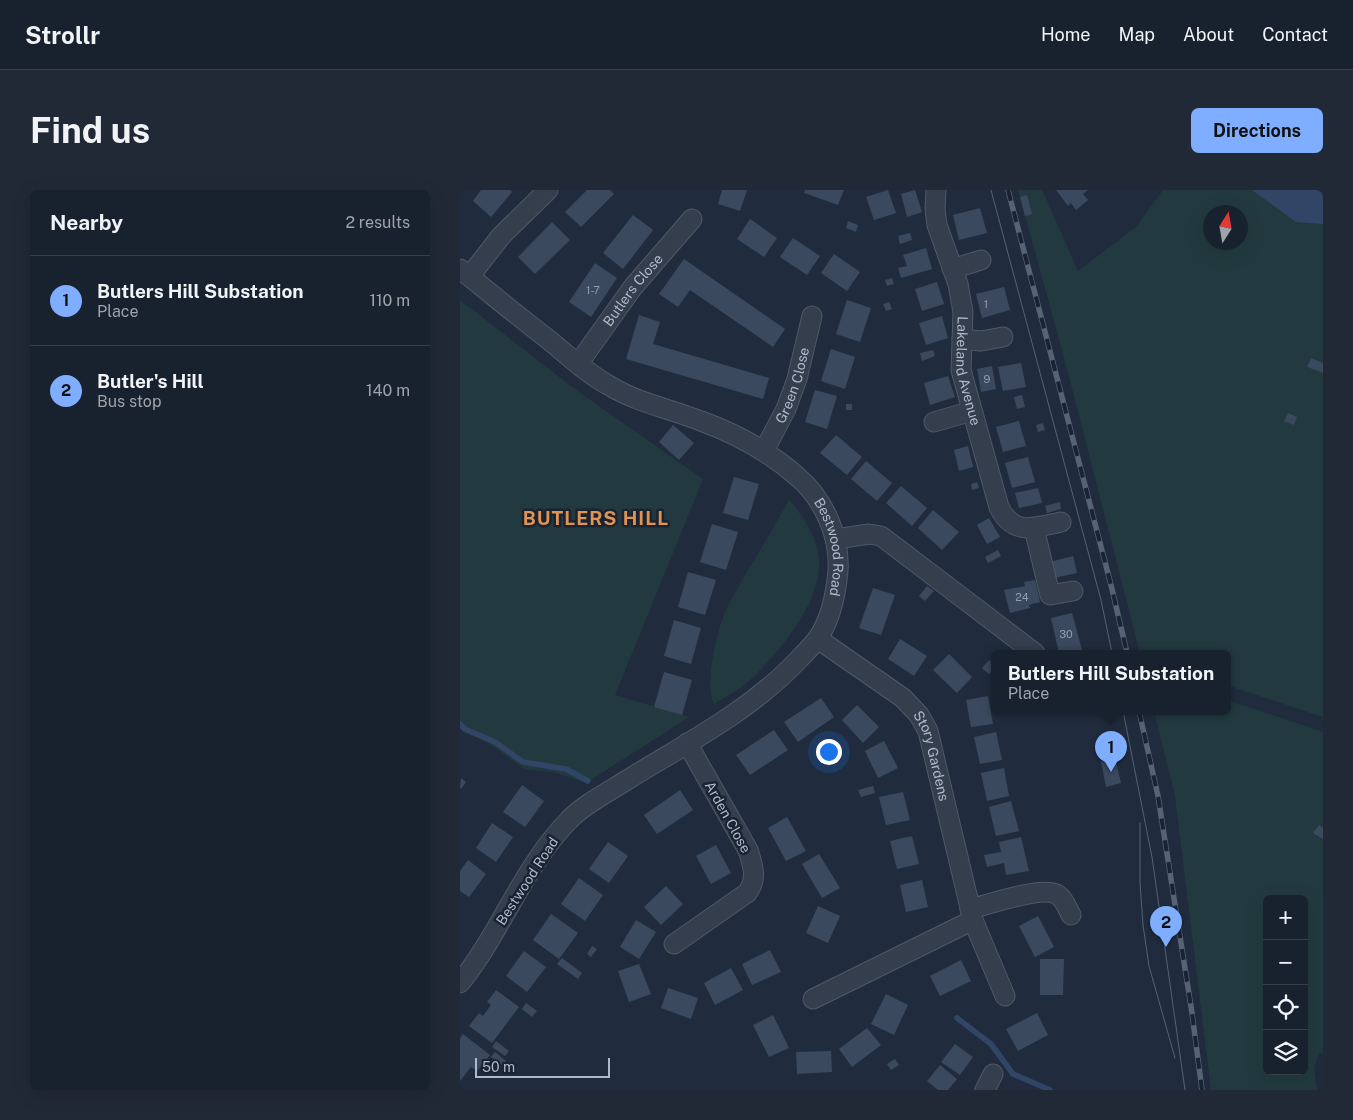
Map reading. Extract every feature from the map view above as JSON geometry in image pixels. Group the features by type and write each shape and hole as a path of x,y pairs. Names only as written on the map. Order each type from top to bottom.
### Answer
{"street":[{"path":"465,272 548,190"},
{"name":"Lakeland Avenue","path":"936,190 935,209 937,225 958,284 963,312 961,370 999,507 1004,517 1018,527 1034,528 1061,522"},
{"name":"Butlers Close","path":"578,364 633,287 692,219"},
{"path":"952,269 981,260"},
{"name":"Bestwood Road","path":"460,983 542,853 570,818 602,795 756,699 782,677 818,639 827,620 835,594 839,557 836,539 828,519 814,495 801,479 764,451 730,433 701,421 637,400 609,386 578,364 465,272"},
{"name":"Green Close","path":"764,451 786,409 797,378 812,316"},
{"path":"962,339 980,341 1003,337"},
{"path":"934,422 972,411"},
{"path":"1034,528 1050,595 1073,591"},
{"path":"836,539 869,534 881,536 1030,650"},
{"name":"Story Gardens","path":"818,639 903,698 919,715 928,731 972,915 1005,996"},
{"name":"Arden Close","path":"674,944 747,893 752,887 754,879 754,868 748,850 687,743"},
{"path":"813,999 972,915 1032,893 1047,892 1057,894 1064,901 1071,915"}],"green space":[{"path":"1018,190 1042,190 1078,271 1136,227 1163,190 1323,190 1323,363 1311,358 1307,367 1323,373 1323,717 1231,686 1231,650 1139,650 1064,357"},
{"path":"460,300 576,390 703,479 615,695 689,717 586,783 554,772 525,769 490,744 460,730"},
{"path":"789,499 808,527 818,551 818,575 813,592 796,626 773,657 745,684 714,704 710,684 711,671 722,619 733,596"},
{"path":"1231,701 1323,732 1323,1053 1319,1053 1314,1068 1317,1090 1211,1090 1175,796 1155,715 1231,715"}],"water":[{"path":"1252,190 1323,190 1323,224 1296,222"}],"building":[{"path":"481,190 510,190 512,192 491,217 473,201"},
{"path":"587,190 610,190 614,194 581,227 565,212"},
{"path":"722,190 747,190 740,211 718,204"},
{"path":"805,190 844,190 838,205 804,193"},
{"path":"888,190 896,213 874,220 866,197"},
{"path":"915,190 922,212 907,217 901,194"},
{"path":"1056,190 1088,190 1083,194 1088,200 1076,210 1071,203 1068,206"},
{"path":"1027,195 1032,214 1025,216 1020,197"},
{"path":"980,208 987,233 959,240 953,215"},
{"path":"633,215 653,230 623,269 603,253"},
{"path":"750,219 777,238 764,257 737,239"},
{"path":"848,221 858,225 856,232 846,228"},
{"path":"552,222 570,240 535,274 518,257"},
{"path":"910,233 912,240 900,244 898,236"},
{"path":"793,238 820,256 807,275 780,257"},
{"path":"926,248 932,269 901,278 898,268 907,266 903,255"},
{"path":"834,254 860,272 847,291 821,273"},
{"path":"684,259 785,329 773,347 690,290 678,307 659,294"},
{"path":"595,263 617,278 591,317 569,302"},
{"path":"892,278 894,284 887,286 885,280"},
{"path":"937,282 944,304 922,311 915,289"},
{"path":"1004,287 1010,310 982,318 976,294"},
{"path":"847,300 871,308 860,342 836,334"},
{"path":"889,302 892,309 886,311 883,304"},
{"path":"639,315 660,322 653,344 769,378 763,399 626,359"},
{"path":"942,316 948,338 926,345 919,323"},
{"path":"831,349 855,357 845,389 821,381"},
{"path":"933,350 935,356 922,361 920,353"},
{"path":"1311,358 1323,363 1323,373 1307,367"},
{"path":"1021,363 1026,387 1003,391 998,367"},
{"path":"992,366 996,389 981,392 977,369"},
{"path":"948,376 955,397 930,405 924,383"},
{"path":"815,390 837,396 827,429 805,422"},
{"path":"1022,395 1025,407 1017,409 1014,397"},
{"path":"846,404 852,404 852,410 846,410"},
{"path":"1288,413 1297,417 1294,425 1284,421"},
{"path":"1019,421 1026,446 1003,452 996,427"},
{"path":"1043,423 1045,430 1038,432 1036,425"},
{"path":"673,425 694,443 679,460 659,442"},
{"path":"836,435 862,457 847,475 820,453"},
{"path":"968,446 973,467 959,471 954,450"},
{"path":"1028,457 1035,482 1012,488 1005,463"},
{"path":"866,461 892,483 877,501 851,479"},
{"path":"734,477 759,484 748,520 723,513"},
{"path":"977,482 979,488 972,490 971,484"},
{"path":"901,486 927,508 912,526 886,503"},
{"path":"1038,488 1042,503 1019,508 1015,493"},
{"path":"1060,502 1061,509 1047,513 1045,506"},
{"path":"933,510 959,532 942,550 918,528"},
{"path":"989,518 1000,537 987,544 977,525"},
{"path":"712,524 738,532 726,570 700,562"},
{"path":"998,550 1001,556 988,563 985,557"},
{"path":"1073,556 1077,573 1054,578 1050,562"},
{"path":"688,572 716,580 705,615 678,607"},
{"path":"1035,580 1040,602 1029,605 1030,608 1010,613 1004,590 1025,586 1024,582"},
{"path":"927,586 934,591 925,601 919,596"},
{"path":"873,588 895,595 881,635 859,628"},
{"path":"1072,613 1082,650 1058,650 1051,618"},
{"path":"674,620 701,628 691,664 664,656"},
{"path":"900,639 927,656 914,676 888,659"},
{"path":"949,654 972,677 957,693 933,670"},
{"path":"989,660 991,662 991,672 989,674 982,668"},
{"path":"664,672 692,680 682,715 654,707"},
{"path":"988,696 993,724 971,727 966,700"},
{"path":"821,698 834,717 798,742 784,722"},
{"path":"857,705 879,727 863,743 842,720"},
{"path":"774,730 788,750 750,775 736,755"},
{"path":"996,732 1002,760 980,764 974,737"},
{"path":"884,741 898,768 878,778 865,751"},
{"path":"1115,757 1121,783 1106,787 1101,761"},
{"path":"1004,768 1009,796 987,801 981,773"},
{"path":"461,778 466,782 461,789 460,788"},
{"path":"522,785 544,801 525,827 503,812"},
{"path":"873,786 875,793 861,797 858,790"},
{"path":"680,790 693,810 657,834 644,815"},
{"path":"903,792 910,820 886,825 879,797"},
{"path":"1011,801 1019,831 996,836 989,807"},
{"path":"787,817 806,851 786,861 768,828"},
{"path":"492,823 513,837 496,862 476,848"},
{"path":"1319,825 1323,828 1323,839 1313,833"},
{"path":"912,836 919,864 897,869 890,841"},
{"path":"1021,837 1029,871 1006,875 1004,863 987,867 984,855 1001,852 999,842"},
{"path":"608,842 628,856 609,883 589,869"},
{"path":"716,845 731,873 711,884 696,856"},
{"path":"819,854 840,888 822,898 802,864"},
{"path":"468,860 486,874 469,897 460,891 460,871"},
{"path":"579,878 603,895 585,921 561,904"},
{"path":"922,880 928,907 906,912 900,885"},
{"path":"666,886 683,904 661,925 644,907"},
{"path":"818,906 840,916 828,943 806,933"},
{"path":"551,914 578,933 559,959 533,940"},
{"path":"1038,916 1054,947 1035,957 1019,926"},
{"path":"636,920 656,932 639,959 620,947"},
{"path":"592,946 597,949 591,957 587,954"},
{"path":"770,950 781,972 752,985 742,964"},
{"path":"524,951 546,967 527,992 506,976"},
{"path":"562,958 582,973 578,979 557,964"},
{"path":"1040,959 1064,959 1063,995 1040,995"},
{"path":"961,960 971,981 940,996 930,976"},
{"path":"639,964 651,994 629,1002 618,971"},
{"path":"731,968 743,990 715,1005 704,983"},
{"path":"668,988 698,998 691,1019 661,1008"},
{"path":"496,990 519,1007 492,1043 469,1026 479,1013 483,1016 491,1005 487,1002"},
{"path":"886,994 908,1005 894,1035 871,1024"},
{"path":"526,1003 537,1011 532,1017 522,1009"},
{"path":"1037,1013 1048,1035 1018,1051 1006,1029"},
{"path":"773,1015 789,1048 769,1057 753,1025"},
{"path":"867,1028 881,1045 852,1067 839,1049"},
{"path":"463,1034 490,1055 477,1071 471,1067 460,1081 460,1038"},
{"path":"496,1041 509,1051 505,1056 492,1047"},
{"path":"955,1044 973,1057 960,1075 941,1062"},
{"path":"831,1051 832,1072 797,1074 796,1052"},
{"path":"495,1052 506,1061 502,1065 491,1057"},
{"path":"895,1059 899,1065 891,1070 887,1064"},
{"path":"940,1065 957,1079 948,1090 938,1090 927,1081"}],"waterway":[{"path":"460,724 465,729 495,742 523,762 566,769 588,781"},
{"path":"957,1018 991,1044 1013,1074 1050,1090"}],"tram line":[{"path":"991,190 1101,600 1111,650"},
{"path":"1124,715 1152,857 1185,1090"},
{"path":"1140,823 1140,883 1143,925 1149,966 1175,1058"}],"railway":[{"path":"1008,190 1126,650"},
{"path":"1140,715 1158,796 1192,1013 1202,1090"}],"place":[{"name":"Butlers Hill Substation","path":"1111,772"},
{"name":"Butler's Hill","path":"1166,947"}],"district":[{"name":"BUTLERS HILL","path":"596,518"}]}
